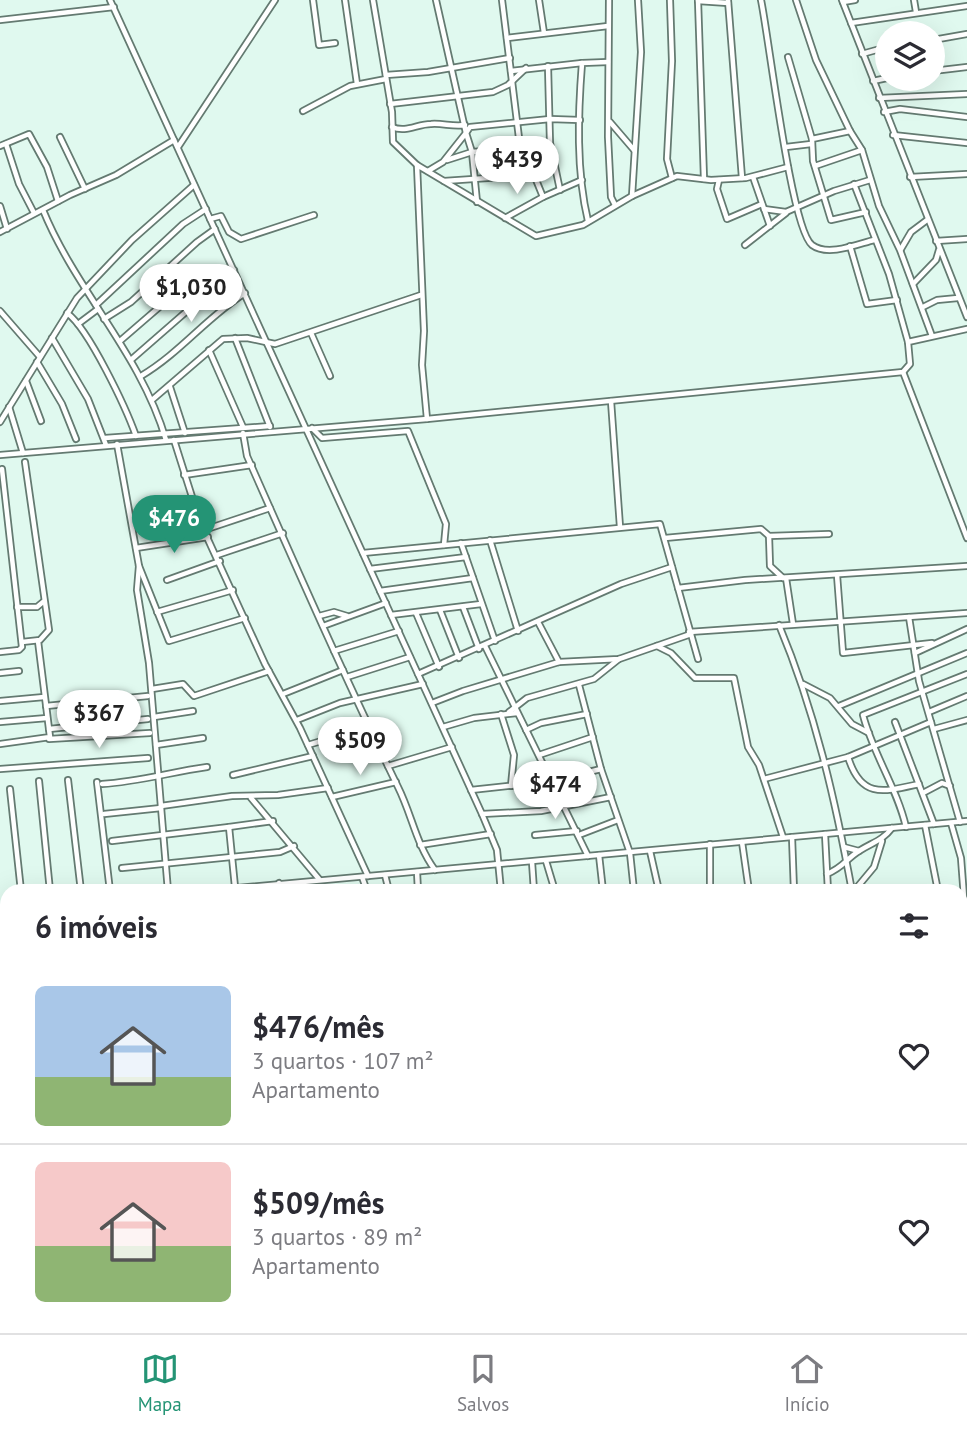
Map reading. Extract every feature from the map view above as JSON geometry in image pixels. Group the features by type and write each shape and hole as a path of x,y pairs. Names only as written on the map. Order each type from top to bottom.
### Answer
{"street":[{"path":"110,0 309,429 491,834 500,865 501,884"},
{"path":"178,148 275,0"},
{"path":"313,0 319,45 335,43"},
{"path":"345,0 357,84"},
{"path":"373,0 396,147 417,165 536,236 578,227 632,196 672,178 684,175 720,180 753,177 788,167"},
{"path":"436,0 472,152 477,202"},
{"path":"502,0 516,121 522,148 543,197"},
{"path":"539,0 544,33"},
{"path":"609,0 611,197 615,205"},
{"path":"632,196 641,39 638,0"},
{"path":"670,0 672,61 667,159 672,178"},
{"path":"761,0 788,167 803,234 812,245 824,249 874,240"},
{"path":"796,0 816,60 862,150 870,180 923,307 932,336"},
{"path":"855,0 843,1 893,135 967,317"},
{"path":"915,0 916,12"},
{"path":"704,179 698,1 728,2 742,178"},
{"path":"851,23 967,6"},
{"path":"0,20 114,7"},
{"path":"507,38 608,26"},
{"path":"945,38 967,34"},
{"path":"862,54 875,50"},
{"path":"788,57 811,141 814,166 831,220 866,212"},
{"path":"303,111 338,91 357,84 510,58"},
{"path":"512,71 608,62"},
{"path":"582,63 582,180 588,221"},
{"path":"548,66 550,143 560,190"},
{"path":"945,70 967,67"},
{"path":"390,104 493,92 512,82 526,68"},
{"path":"879,98 967,94"},
{"path":"884,112 900,109 967,117"},
{"path":"443,162 475,125 550,119 580,120"},
{"path":"610,122 634,150"},
{"path":"392,127 401,130 430,124 449,127 465,125"},
{"path":"786,147 850,131"},
{"path":"34,213 3,145 29,134 47,167 58,201"},
{"path":"893,135 967,143"},
{"path":"60,137 85,189"},
{"path":"0,232 58,201 116,175 174,140"},
{"path":"428,171 443,162 472,152 522,148"},
{"path":"814,166 862,150"},
{"path":"417,165 427,419"},
{"path":"910,177 967,174"},
{"path":"443,181 517,176"},
{"path":"753,177 770,226"},
{"path":"505,219 543,197 582,180"},
{"path":"720,180 717,189 727,219 763,206 786,212"},
{"path":"745,245 786,212 824,195 870,180"},
{"path":"105,438 309,429 903,372 909,369 910,364 908,342 897,300 854,184"},
{"path":"0,422 67,313 86,289 174,200 194,185"},
{"path":"0,206 7,229"},
{"path":"43,209 62,253 132,359 152,400 166,440"},
{"path":"78,324 183,224 205,209"},
{"path":"210,219 221,216 229,232 241,239 314,215"},
{"path":"900,250 911,232 928,220"},
{"path":"104,319 140,295 197,242 215,229"},
{"path":"936,241 967,239"},
{"path":"850,246 868,305 897,300"},
{"path":"913,284 936,260 940,250"},
{"path":"132,359 234,270"},
{"path":"141,376 177,350 215,313 245,293"},
{"path":"152,400 223,338 235,337 268,345 421,295"},
{"path":"923,307 937,300 958,298"},
{"path":"120,341 164,303"},
{"path":"0,311 38,359 62,404 76,439"},
{"path":"67,313 78,324 112,380 136,436"},
{"path":"908,342 967,329"},
{"path":"311,333 330,376"},
{"path":"235,337 271,429"},
{"path":"52,338 68,361 106,445"},
{"path":"209,350 243,430 252,465 318,617 396,782 420,845 435,870"},
{"path":"903,372 967,538"},
{"path":"25,381 41,421"},
{"path":"170,387 185,433"},
{"path":"611,401 620,527"},
{"path":"9,407 23,453"},
{"path":"309,429 322,438 408,431 446,524 444,545"},
{"path":"0,454 174,440 243,430"},
{"path":"174,440 204,530 269,671 283,694 328,788 366,884"},
{"path":"117,444 139,566 139,604 152,689 151,718 156,745 168,884"},
{"path":"22,642 38,640 46,636 49,630 25,462"},
{"path":"184,475 252,465"},
{"path":"0,652 19,650 22,642 2,469"},
{"path":"204,530 271,508"},
{"path":"132,523 195,509"},
{"path":"363,553 660,524 698,659"},
{"path":"665,538 761,529 769,537 770,566 785,578 793,624"},
{"path":"217,555 283,533"},
{"path":"769,537 830,534"},
{"path":"136,548 208,537"},
{"path":"490,540 518,631"},
{"path":"461,542 495,641"},
{"path":"370,569 466,556"},
{"path":"167,580 220,561"},
{"path":"139,566 169,641 245,618"},
{"path":"678,588 967,566"},
{"path":"418,674 439,667 621,584 672,567"},
{"path":"837,575 845,654 932,643"},
{"path":"380,591 472,578"},
{"path":"157,612 233,590"},
{"path":"17,607 37,607 43,601"},
{"path":"323,626 386,603"},
{"path":"391,615 481,604"},
{"path":"463,607 479,649"},
{"path":"440,610 459,658"},
{"path":"318,617 334,612 348,617"},
{"path":"416,612 439,667"},
{"path":"432,703 559,662 619,659 690,633 967,612"},
{"path":"909,617 917,673 960,822"},
{"path":"538,622 559,662"},
{"path":"779,625 803,684 826,764 851,884"},
{"path":"915,653 967,629"},
{"path":"334,651 399,631"},
{"path":"38,640 49,739"},
{"path":"485,646 588,856"},
{"path":"656,646 671,653 695,678 734,678 748,747 764,779 783,837"},
{"path":"839,706 967,653"},
{"path":"347,677 410,657"},
{"path":"509,712 527,698 579,685 605,673 619,659"},
{"path":"283,694 343,670"},
{"path":"0,673 19,671"},
{"path":"152,689 183,684 194,696 269,671"},
{"path":"906,827 898,797 874,747 863,715 967,674"},
{"path":"296,720 356,699 423,684"},
{"path":"803,684 839,706 852,724 870,734"},
{"path":"579,685 601,769 630,853 633,884"},
{"path":"46,706 148,696"},
{"path":"929,712 967,696"},
{"path":"0,701 44,697"},
{"path":"49,729 192,711"},
{"path":"443,727 509,712 517,713"},
{"path":"501,714 514,755 511,786"},
{"path":"526,730 541,723 587,714"},
{"path":"0,722 47,718"},
{"path":"934,729 967,720"},
{"path":"895,722 934,824"},
{"path":"764,779 848,757 932,722"},
{"path":"308,745 368,727"},
{"path":"0,744 150,733"},
{"path":"539,755 593,737"},
{"path":"156,745 203,738"},
{"path":"388,766 452,747"},
{"path":"233,775 313,756"},
{"path":"848,757 855,777 864,786 880,790 919,784"},
{"path":"0,769 148,758"},
{"path":"109,884 99,783 144,781 159,774 207,767"},
{"path":"471,790 552,781 601,769"},
{"path":"557,792 565,778"},
{"path":"68,780 80,884"},
{"path":"39,781 49,884"},
{"path":"332,797 396,782"},
{"path":"923,793 942,783 951,787"},
{"path":"104,814 237,795 250,797 328,788"},
{"path":"10,789 20,884"},
{"path":"250,797 274,821 320,880"},
{"path":"482,814 565,807 611,797"},
{"path":"535,835 578,833 618,820"},
{"path":"111,841 274,821"},
{"path":"270,884 967,821"},
{"path":"951,823 961,858 963,884"},
{"path":"925,825 937,884"},
{"path":"229,827 235,884"},
{"path":"859,884 874,867 882,840 892,828"},
{"path":"420,845 491,834"},
{"path":"825,834 828,884"},
{"path":"792,836 794,884"},
{"path":"827,874 847,864 859,851 882,840"},
{"path":"742,842 746,884"},
{"path":"710,844 712,884"},
{"path":"122,868 280,852 294,846"},
{"path":"844,847 859,851"},
{"path":"650,850 657,884"},
{"path":"599,855 602,884"},
{"path":"419,884 427,859"},
{"path":"546,860 553,884"},
{"path":"532,862 534,884"},
{"path":"385,875 387,884"}]}
